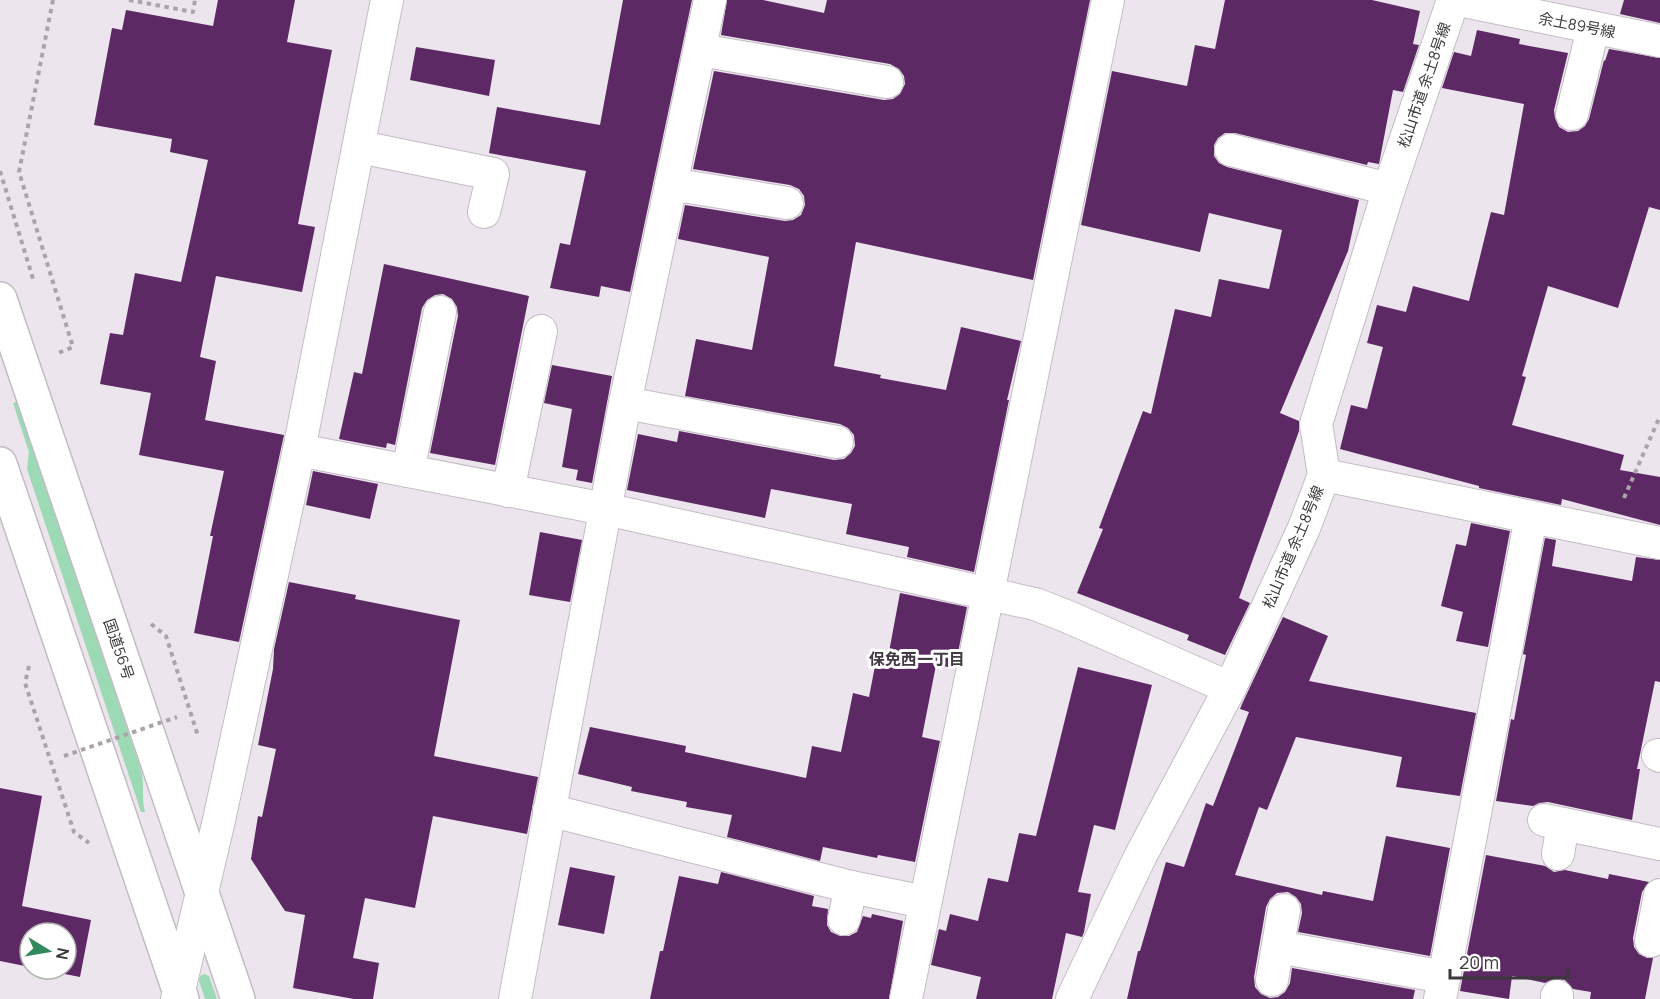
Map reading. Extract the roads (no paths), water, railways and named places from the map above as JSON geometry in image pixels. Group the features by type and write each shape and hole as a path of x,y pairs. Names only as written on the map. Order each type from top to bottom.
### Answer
{"highway":[{"name":"国道56号","path":"0,299 237,999"},
{"path":"0,464 179,996"}],"street":[{"path":"179,996 299,450 387,0"},
{"path":"514,999 625,403 710,0"},
{"path":"906,999 1108,0"},
{"name":"松山市道 余土8号線","path":"1072,999 1140,857 1230,688 1304,528 1324,475 1316,424 1389,189 1453,0"},
{"name":"余土89号線","path":"1459,0 1660,41"},
{"path":"1572,114 1593,29"},
{"path":"700,50 888,82"},
{"path":"360,147 492,174 484,212"},
{"path":"1231,150 1389,189"},
{"path":"671,184 787,203"},
{"path":"408,471 440,312"},
{"path":"508,491 541,331"},
{"path":"625,403 837,442"},
{"path":"299,450 605,509 1035,604 1230,688"},
{"path":"1324,475 1660,543"},
{"path":"1278,947 1442,988 1531,517"},
{"path":"549,810 851,887 925,902"},
{"path":"1558,854 1554,822 1660,844"},
{"path":"844,919 851,887"},
{"path":"1651,941 1660,895"},
{"path":"1272,980 1284,910"}],"district":[{"name":"保免西一丁目","path":"917,659"}]}
